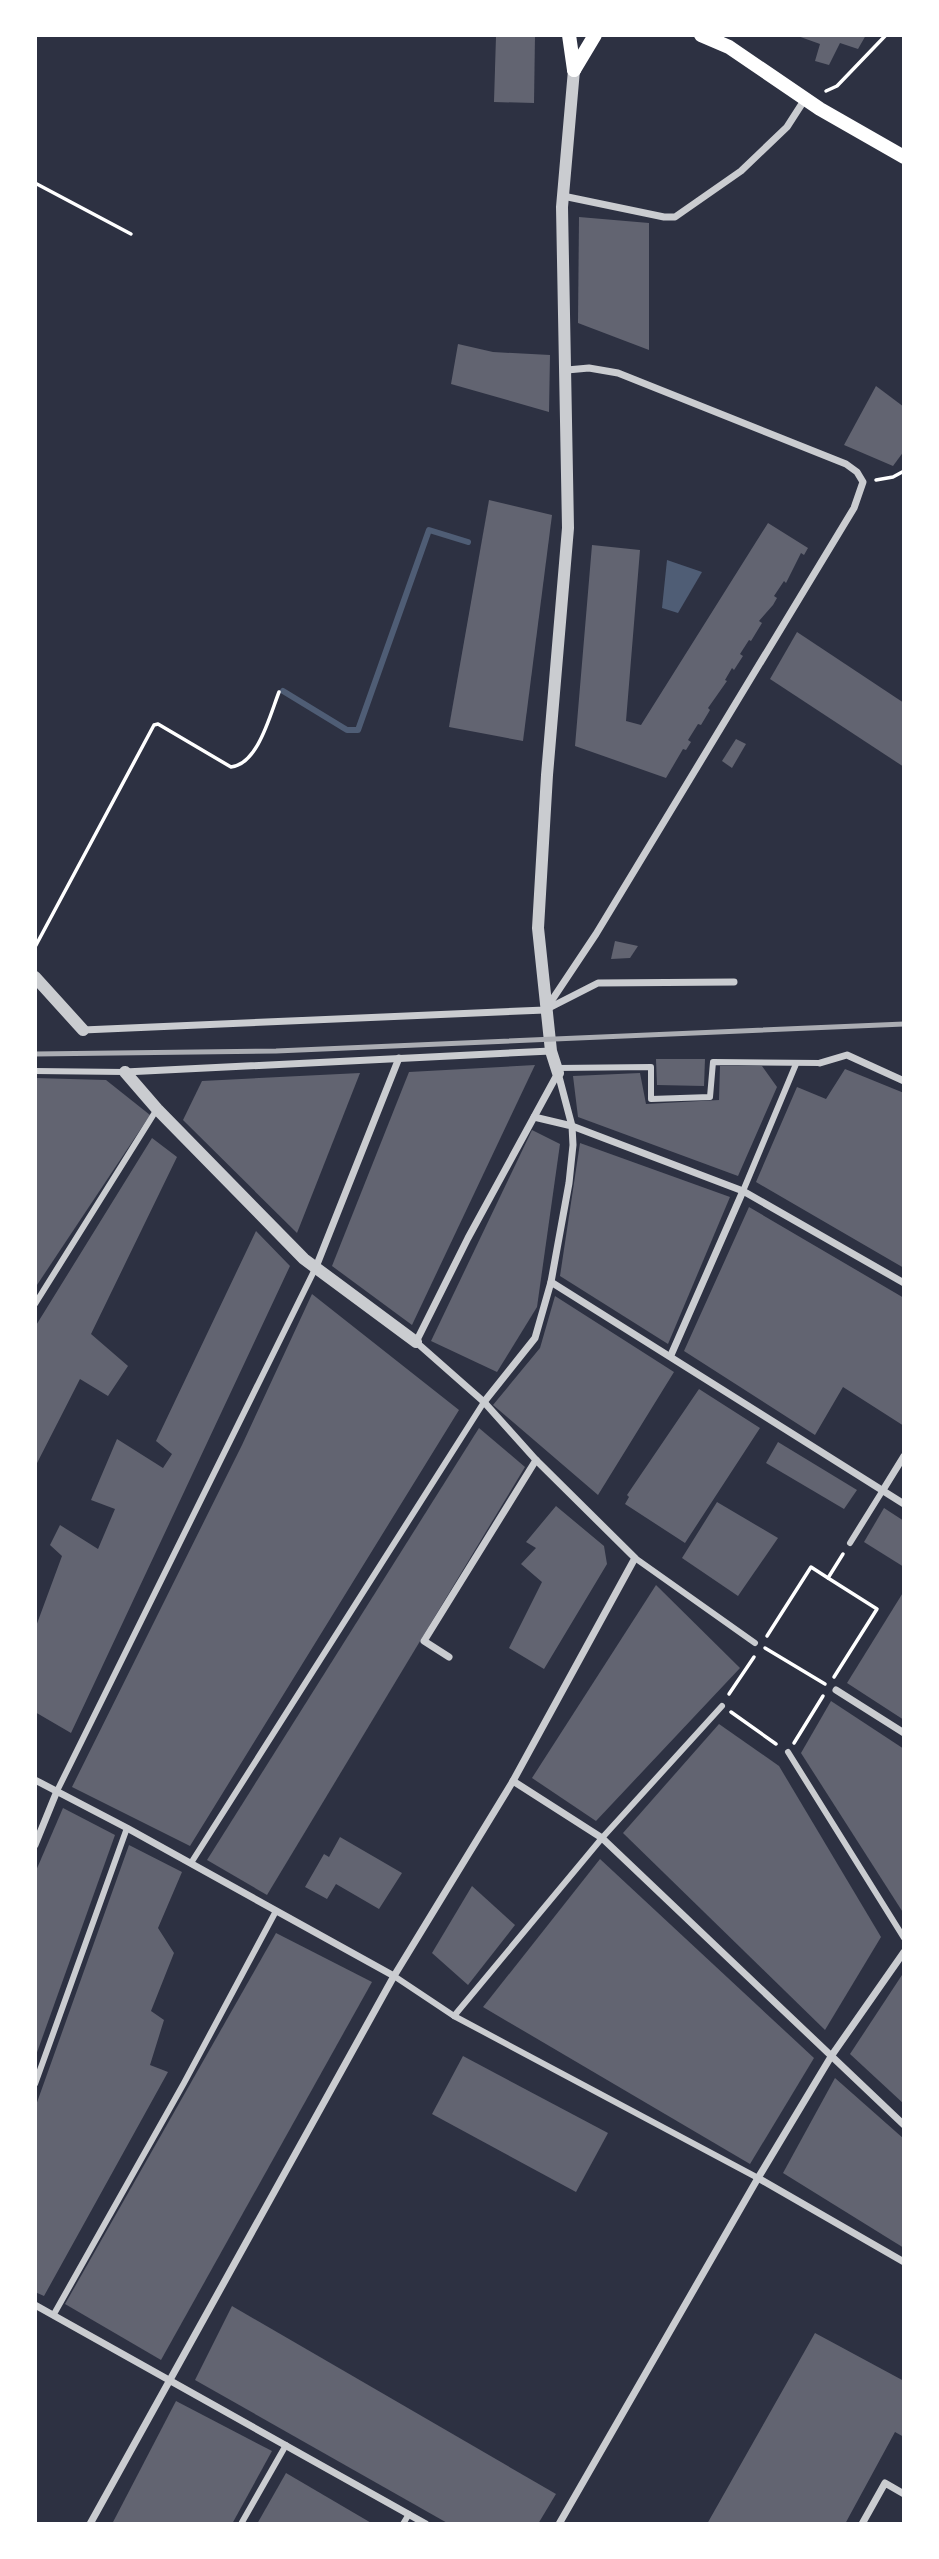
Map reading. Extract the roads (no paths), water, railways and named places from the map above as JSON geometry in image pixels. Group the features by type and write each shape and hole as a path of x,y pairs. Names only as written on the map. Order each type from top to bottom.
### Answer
{"main road":[{"path":"569,35 574,71"},
{"path":"574,71 595,35"},
{"path":"701,35 729,47 805,99 904,157"},
{"path":"719,35 729,47"}],"street":[{"path":"191,1863 484,1402 535,1338 551,1282 573,1145 572,1126 551,1051 538,928 547,775 568,528 563,196 574,71"},
{"path":"563,196 675,217 741,171 787,127 805,99"},
{"path":"545,1010 596,934 854,508 863,482 857,472 846,464 618,373 602,369 566,370"},
{"path":"35,977 40,991 83,1030 545,1010 598,983 734,982"},
{"path":"35,1071 125,1072 551,1051"},
{"path":"557,1070 651,1067 651,1099 710,1097 713,1062 796,1064 820,1062 847,1055 904,1081"},
{"path":"35,1845 57,1791 316,1267 399,1058"},
{"path":"671,1356 796,1064"},
{"path":"416,1342 557,1070"},
{"path":"125,1072 157,1109 304,1259 416,1342 484,1402 536,1460 635,1558 758,1644"},
{"path":"35,1304 157,1109"},
{"path":"534,1117 572,1126 743,1191 904,1283"},
{"path":"551,1282 904,1504"},
{"path":"850,1543 904,1455"},
{"path":"449,1657 424,1641 536,1460"},
{"path":"90,2524 394,1976 513,1781 635,1558"},
{"path":"832,1688 904,1733"},
{"path":"454,2016 602,1838 722,1706"},
{"path":"788,1752 904,1938"},
{"path":"35,1780 394,1976 454,2016 758,2178 904,2262"},
{"path":"513,1781 602,1838 904,2125"},
{"path":"35,2084 127,1828"},
{"path":"54,2314 276,1911"},
{"path":"559,2524 832,2055 904,1952"},
{"path":"35,2305 426,2524"},
{"path":"241,2524 286,2445"},
{"path":"862,2524 884,2483 904,2494"},
{"path":"403,2524 409,2514"}],"water":[{"path":"667,560 702,572 678,613 662,608"}],"waterway":[{"path":"283,691 347,730 358,730 429,530 468,542"}],"railway":[{"path":"35,1054 276,1051 904,1024"}]}
